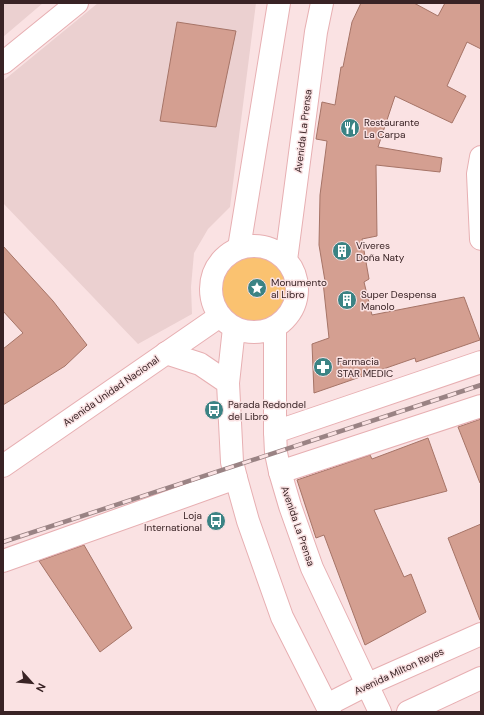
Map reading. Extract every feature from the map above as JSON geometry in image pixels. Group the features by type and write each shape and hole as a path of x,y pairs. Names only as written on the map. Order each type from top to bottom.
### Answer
{"main road":[{"path":"3,63 77,3"},
{"path":"239,248 279,3"},
{"name":"Avenida La Prensa","path":"286,260 316,32 322,3"},
{"path":"316,32 328,3"},
{"path":"481,156 478,174 481,239"},
{"path":"256,246 272,250 286,260 295,276 296,296 289,314 275,327 262,332 248,332 227,322 212,302 211,285 215,269 225,257 239,248 256,246"},
{"path":"227,322 232,462 236,478 248,521 282,617 326,710"},
{"name":"Avenida Unidad Nacional","path":"3,466 166,353 227,322"},
{"name":"Avenida La Prensa","path":"275,327 275,432 276,452 280,472 290,506 312,568 380,712"},
{"path":"166,353 200,364 228,383"},
{"path":"275,432 481,362"},
{"path":"280,472 481,406"},
{"path":"3,561 236,478"},
{"name":"Avenida Milton Reyes","path":"326,710 366,685 481,634"},
{"path":"408,712 481,678"}],"shaded area":[{"path":"3,3 43,3 3,37"},
{"path":"98,3 256,3 230,207 208,229 194,253 191,287 192,314 138,344 3,203 3,81"},
{"path":"247,252 261,252 280,262 290,281 290,295 280,314 261,324 247,324 228,314 218,295 218,281 228,262"}],"building":[{"path":"361,3 414,3 438,16 445,3 481,3 481,49 467,42 447,86 466,96 452,123 395,96 378,147 442,158 440,172 376,165 377,236 362,239 369,279 364,282 372,315 464,297 480,340 416,362 415,358 314,393 312,344 329,338 323,282 325,281 319,245 320,195 327,141 316,139 322,102 335,105 341,67 343,67 352,22"},
{"path":"177,22 236,31 216,127 160,121"},
{"path":"3,246 53,301 87,345 65,366 3,405 3,349 23,333 3,311"},
{"path":"481,419 481,483 480,483 458,427"},
{"path":"428,438 447,491 374,510 404,577 411,574 426,612 365,645 324,535 316,538 297,480 370,455 372,459"},
{"path":"481,524 481,620 480,620 448,538"},
{"path":"84,545 132,628 100,652 39,561"}],"railway":[{"path":"3,542 481,385"}],"place":[{"name":"Restaurante La Carpa","path":"350,128"},
{"name":"Viveres Doña Naty","path":"342,251"},
{"name":"Monumento al Libro","path":"257,288"},
{"name":"Super Despensa Manolo","path":"347,300"},
{"name":"Farmacia STAR MEDIC","path":"323,367"},
{"name":"Parada Redondel del Libro","path":"214,410"},
{"name":"Loja International","path":"216,521"}]}
